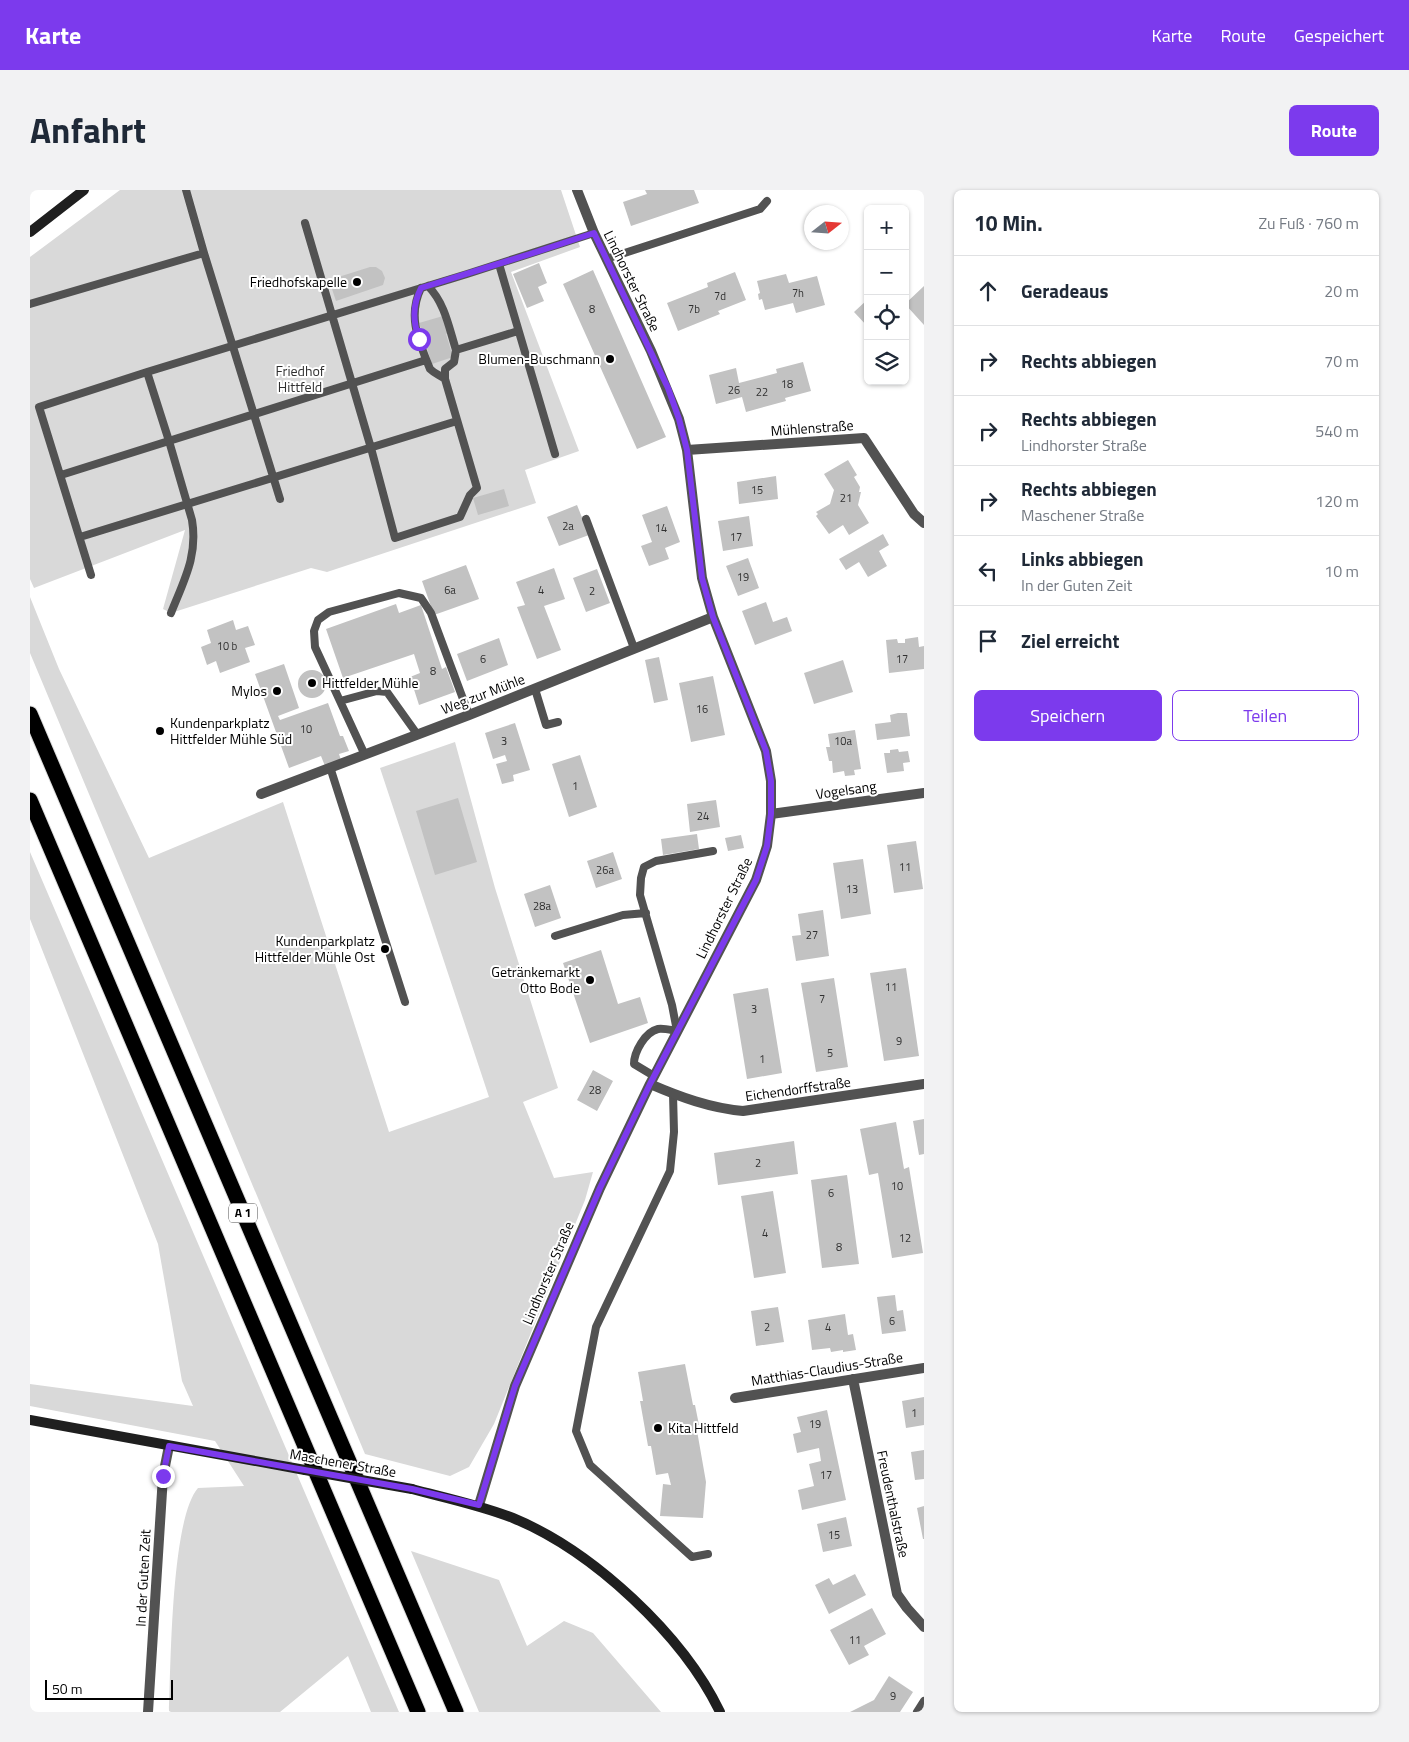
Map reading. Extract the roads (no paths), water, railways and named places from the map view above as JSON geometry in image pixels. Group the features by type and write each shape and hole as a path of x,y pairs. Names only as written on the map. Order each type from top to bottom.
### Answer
{"highway":[{"name":"A 1","path":"30,714 456,1712"},
{"name":"A 1","path":"30,800 418,1712"}],"main road":[{"path":"30,232 84,190"},
{"name":"Maschener Straße","path":"30,1420 412,1489 479,1505 515,1519 572,1551 605,1576 653,1620 683,1654 715,1701 720,1712"}],"street":[{"name":"Lindhorster Straße","path":"479,1505 515,1386 600,1188 652,1080 756,880 767,846 771,814 771,781 766,751 713,617 702,578 687,450 679,419 668,388 594,233 577,190"},
{"name":"Mühlenstraße","path":"687,450 864,438 914,514 924,522"},
{"name":"Weg zur Mühle","path":"261,794 534,689 713,617"},
{"name":"Vogelsang","path":"771,814 924,793"},
{"name":"Eichendorffstraße","path":"652,1080 673,1094 723,1109 743,1111 924,1084"},
{"name":"Matthias-Claudius-Straße","path":"735,1398 924,1368"},
{"name":"Freudenthalstraße","path":"853,1379 898,1594 907,1608 924,1627"},
{"name":"In der Guten Zeit","path":"148,1712 163,1476 169,1446"}],"lane":[{"path":"186,190 280,499"},
{"path":"606,259 760,209 768,202"},
{"path":"305,223 371,448 395,538 460,517 470,495 477,488 445,379 445,369 454,362 456,350 441,302 436,294 425,287"},
{"path":"91,574 39,407 594,233"},
{"path":"30,304 204,253"},
{"path":"499,264 555,454"},
{"path":"425,287 414,306 415,326 430,369 445,379"},
{"path":"456,350 518,331"},
{"path":"61,475 426,360"},
{"path":"147,372 192,520 194,546 189,569 171,613"},
{"path":"80,537 458,421"},
{"path":"586,519 634,648"},
{"path":"364,754 315,647 314,631 318,620 329,612 399,592 421,598 431,613 469,714"},
{"path":"534,689 546,725 558,722"},
{"path":"340,701 377,691 387,692 417,734"},
{"path":"330,767 405,1002"},
{"path":"652,1080 634,1064 634,1057 650,1032 659,1029 677,1031 672,1005 640,895 641,878 644,867 656,861 713,851"},
{"path":"555,936 624,915 646,913"},
{"path":"673,1094 674,1132 670,1171 596,1327 576,1431 590,1465 692,1557 708,1554"},
{"path":"917,1712 924,1701"}],"place":[{"name":"Friedhofskapelle","path":"357,282"},
{"name":"Blumen-Buschmann","path":"610,359"},
{"name":"Hittfelder Mühle","path":"312,683"},
{"name":"Mylos","path":"277,691"},
{"name":"Kundenparkplatz Hittfelder Mühle Süd","path":"160,731"},
{"name":"Kundenparkplatz Hittfelder Mühle Ost","path":"385,949"},
{"name":"Getränkemarkt Otto Bode","path":"590,980"},
{"name":"Kita Hittfeld","path":"658,1428"}],"park label":[{"name":"Friedhof Hittfeld","path":"300,380"}]}
